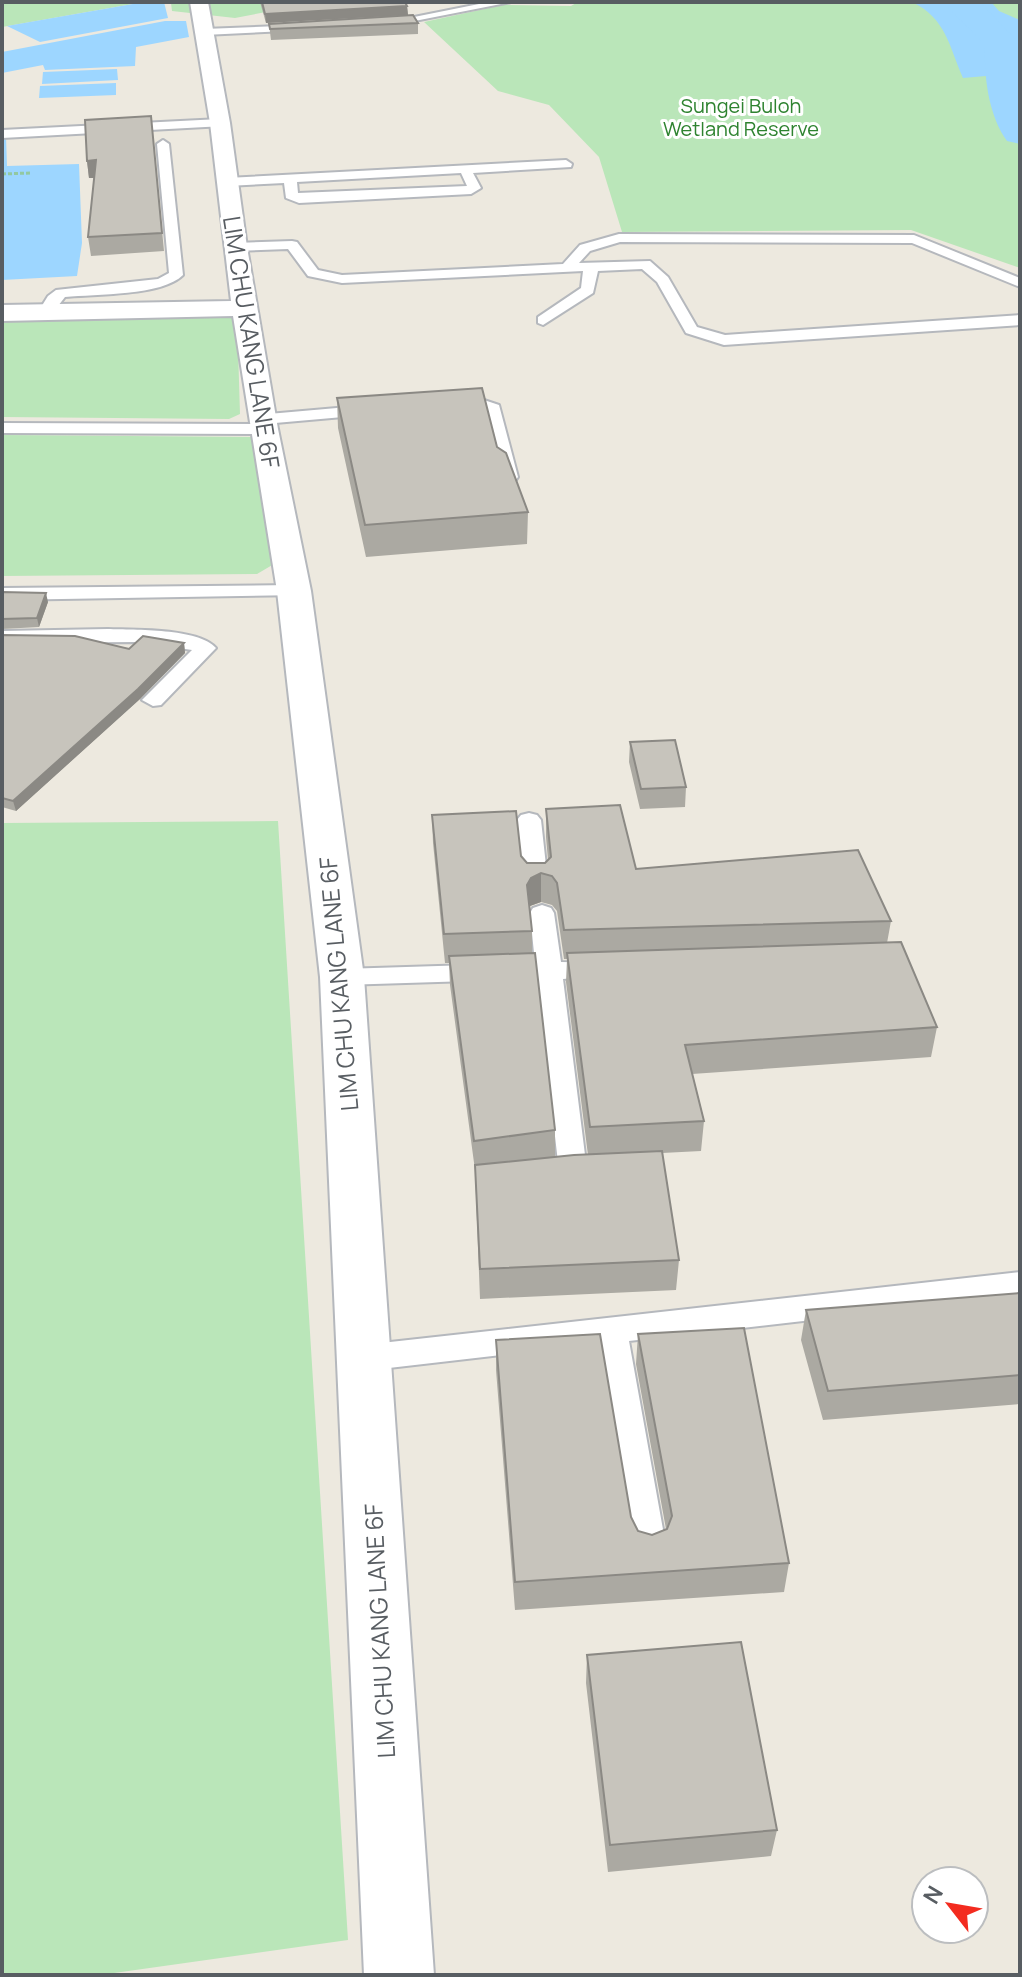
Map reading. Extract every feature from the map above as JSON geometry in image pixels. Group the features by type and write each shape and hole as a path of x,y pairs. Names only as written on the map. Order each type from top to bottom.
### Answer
{"street":[{"name":"LIM CHU KANG LANE 6F","path":"199,2 220,123 235,247 294,591 342,977 399,1975"},
{"path":"2,313 246,308"}],"lane":[{"path":"375,25 506,2"},
{"path":"204,32 313,27"},
{"path":"2,134 45,125 220,123"},
{"path":"46,312 53,299 61,293 162,283 176,275 163,144"},
{"path":"227,182 566,164"},
{"path":"290,179 291,195 299,199 471,190 474,188 465,169"},
{"path":"567,268 585,248 619,238 914,239 1020,283"},
{"path":"235,247 292,245 306,269 313,274 342,279 645,264 663,280 691,330 724,340 1020,320"},
{"path":"543,320 588,290 591,267"},
{"path":"435,405 466,403 493,409 509,477"},
{"path":"2,428 264,424 388,409"},
{"path":"2,594 294,591"},
{"path":"2,637 190,640 206,648 153,700"},
{"path":"529,820 536,884"},
{"path":"542,913 573,1171"},
{"path":"342,977 625,969"},
{"path":"542,1175 603,1169"},
{"path":"363,1358 1020,1284"},
{"path":"611,1329 649,1546"}],"path":[{"path":"2,174 30,173"}],"green space":[{"path":"2,2 144,2 2,27"},
{"path":"178,2 308,4 235,18 172,11 171,3"},
{"name":"Sungei Buloh Wetland Reserve","path":"578,2 1020,2 1020,268 911,230 622,232 599,157 549,105 498,91 424,22 503,5 571,6"},
{"path":"237,315 240,414 229,419 2,417 2,317"},
{"path":"2,435 263,437 274,564 257,574 2,576"},
{"path":"278,821 348,1940 100,1975 2,1975 2,823"}],"water":[{"path":"144,2 164,2 168,18 40,42 7,26"},
{"path":"912,2 991,2 999,11 1020,20 1020,73 963,78 939,25"},
{"path":"165,21 186,21 189,37 136,47 135,66 45,70 43,65 2,73 2,52"},
{"path":"117,69 118,80 42,84 43,72"},
{"path":"116,83 116,95 39,98 40,86"},
{"path":"2,136 6,136 7,166 79,164 82,243 77,276 2,280"}],"building":[{"path":"262,2 405,2 407,6 265,14"},
{"path":"413,15 418,23 270,29 269,24"},
{"path":"151,116 162,233 88,237 96,160 87,161 85,120"},
{"path":"482,388 497,447 506,453 528,512 365,525 337,398"},
{"path":"2,592 46,593 37,618 2,619"},
{"path":"2,635 75,636 129,649 143,636 184,643 138,689 13,801 2,798"},
{"path":"675,740 686,787 641,789 630,742"},
{"path":"620,805 636,869 858,850 891,921 564,930 557,883 552,876 541,873 531,878 527,885 532,931 444,934 432,815 516,811 521,856 527,863 545,863 551,857 546,809"},
{"path":"901,942 937,1027 685,1045 704,1121 590,1127 567,953"},
{"path":"535,953 555,1130 474,1141 449,956"},
{"path":"662,1151 679,1260 480,1269 475,1165 574,1155"},
{"path":"1020,1293 1020,1375 828,1391 806,1310"},
{"path":"744,1328 789,1563 515,1582 496,1340 600,1334 631,1517 638,1531 652,1535 667,1529 672,1516 638,1334"},
{"path":"741,1642 777,1830 610,1845 587,1655"}],"waterway":[{"path":"959,2 971,10 1002,43 1002,78 1020,133"}]}
